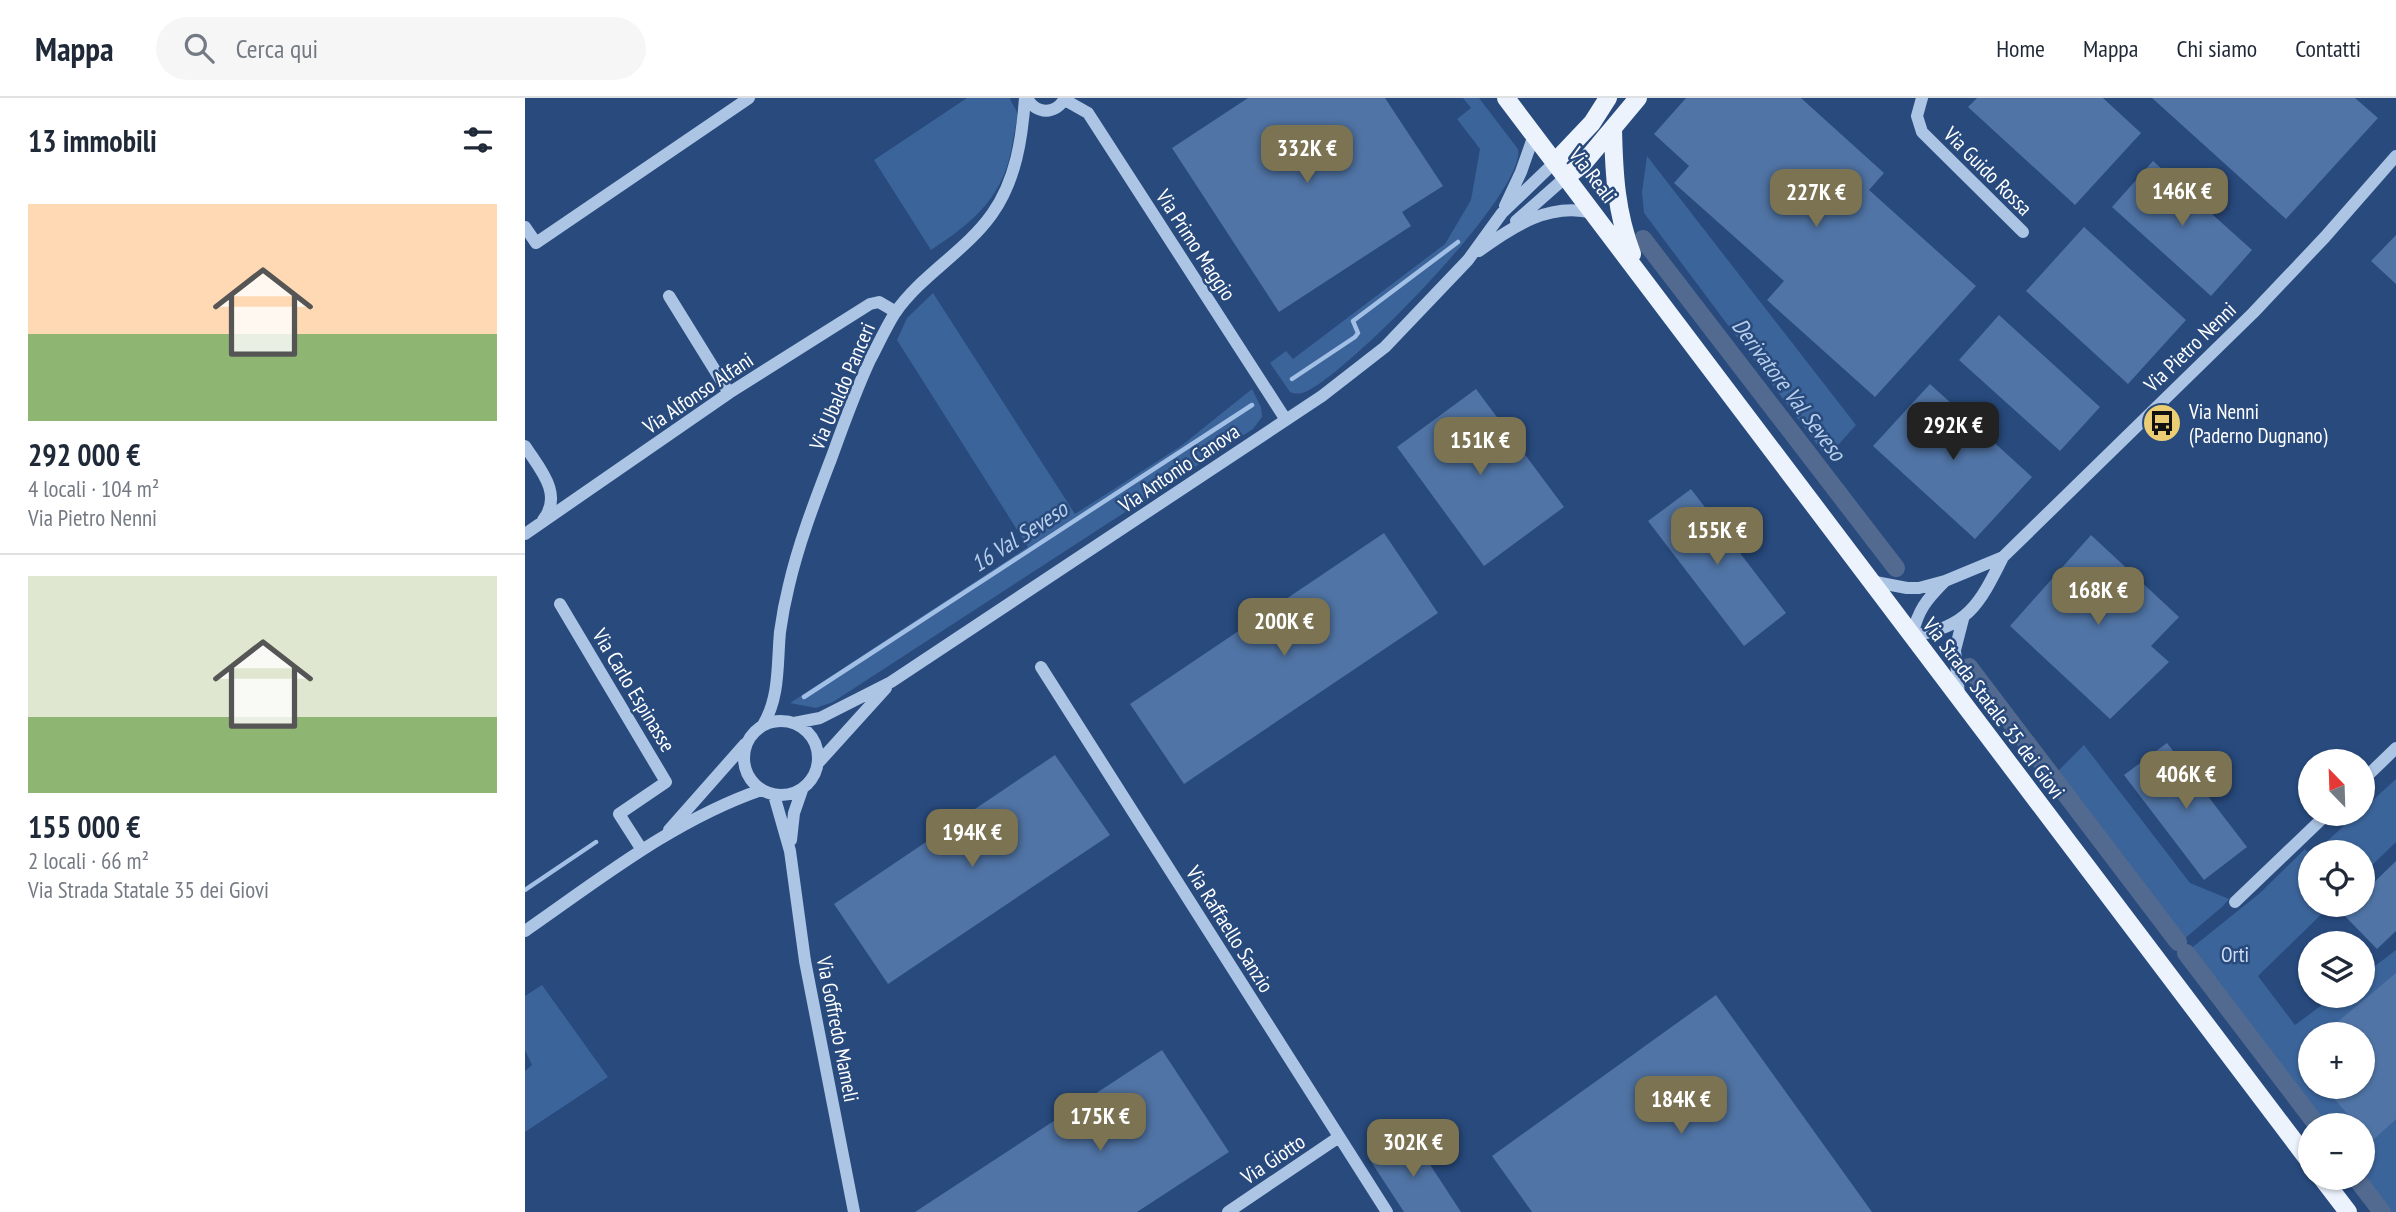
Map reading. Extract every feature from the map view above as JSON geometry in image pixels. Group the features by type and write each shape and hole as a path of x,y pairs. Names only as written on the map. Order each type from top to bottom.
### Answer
{"main road":[{"name":"Via Reali","path":"1506,98 1567,176 1642,281"},
{"path":"1555,162 1592,123 1608,98"},
{"path":"1567,176 1582,165 1638,98"},
{"path":"1613,129 1622,228 1642,281"},
{"name":"Via Strada Statale 35 dei Giovi","path":"1642,281 2298,1146"},
{"path":"2331,1190 2348,1212"}],"street":[{"path":"525,227 536,243 749,98"},
{"path":"1026,98 1031,105 1043,111 1056,109 1065,99"},
{"name":"Via Ubaldo Panceri","path":"763,725 773,705 784,607 806,526 858,388 896,313 925,281 974,236 994,212 1010,182 1015,165 1026,98"},
{"name":"Via Guido Rossa","path":"1922,98 1917,116 1922,132 2023,232"},
{"name":"Via Primo Maggio","path":"1065,99 1088,113 1286,420"},
{"name":"Via Antonio Canova","path":"1502,213 1534,135"},
{"name":"Via Pietro Nenni","path":"1959,699 1955,650 1963,619 1984,593 2003,557 2253,313 2396,156"},
{"name":"Via Antonio Canova","path":"794,723 820,718 891,682 1322,396 1385,347 1468,260 1502,213 1555,162"},
{"name":"Via Antonio Canova","path":"1468,260 1567,176"},
{"name":"Via Antonio Canova","path":"1500,235 1527,220 1558,210 1593,213"},
{"path":"669,296 729,393"},
{"name":"Via Alfonso Alfani","path":"525,534 729,393 870,304 879,302 896,313"},
{"path":"525,446 552,494 550,509 538,526"},
{"name":"Via Pietro Nenni","path":"1870,581 1907,589 1931,586 2003,557"},
{"name":"Via Pietro Nenni","path":"1945,581 1921,607 1912,636 1939,631 1963,619"},
{"name":"Via Carlo Espinasse","path":"560,604 666,782 619,814 642,850"},
{"name":"Via Raffaello Sanzio","path":"1041,667 1387,1212"},
{"name":"Via Antonio Canova","path":"819,762 891,682"},
{"path":"664,836 763,725 784,721 805,729 813,738 819,762 816,773 802,790 794,813 790,851"},
{"path":"748,740 744,751 747,773 768,793 790,851"},
{"path":"2375,768 2396,748"},
{"path":"525,931 664,836 733,800 768,793 784,796 802,790"},
{"path":"2235,902 2314,826"},
{"name":"Via Goffredo Mameli","path":"790,851 805,961 854,1212"},
{"name":"Via Giotto","path":"1228,1212 1339,1137"}],"green space":[{"path":"967,98 1010,98 1017,116 1009,160 1003,177 986,205 931,250 874,160"},
{"path":"1463,98 1479,98 1518,149 1513,171 1494,203 1466,240 1393,319 1327,378 1305,392 1290,392 1270,363 1286,351 1293,359 1445,244 1471,200 1480,149 1457,119 1471,108"},
{"path":"1647,156 1856,425 1830,454 1822,451 1644,213 1642,192"},
{"path":"933,293 1075,514 1181,446 1252,389 1261,407 1262,417 1253,429 833,702 816,708 790,703 1028,547 897,340 907,318"},
{"path":"2084,745 2190,883 2229,899 2183,940 2056,773"},
{"path":"2396,779 2396,842 2375,862 2375,840 2328,840 2344,826 2375,826 2375,798"},
{"name":"Orti","path":"2298,856 2298,917 2319,917 2304,931 2298,931 2298,937 2258,976 2295,1025 2298,1023 2298,1095 2189,950 2260,893"},
{"path":"2396,950 2396,1212 2386,1212 2370,1190 2375,1190 2375,1113 2312,1113 2301,1099 2375,1099 2375,1022 2299,1022 2318,1008 2375,1008 2375,966"},
{"path":"542,985 608,1077 525,1132 525,1071 532,1065 525,1050 525,996"}],"building":[{"path":"1248,98 1385,98 1443,186 1402,212 1411,226 1279,312 1172,148"},
{"path":"1686,98 1801,98 1884,173 1869,190 1976,286 1875,397 1767,300 1784,281 1674,183 1689,166 1654,134"},
{"path":"1977,98 2103,98 2141,133 2075,205 1968,107"},
{"path":"2152,98 2355,98 2378,118 2286,219"},
{"path":"2153,161 2252,250 2211,296 2112,207"},
{"path":"2084,227 2186,320 2128,384 2026,291"},
{"path":"2396,235 2396,284 2371,261"},
{"path":"1999,315 2100,407 2060,451 1959,360"},
{"path":"1930,384 2032,477 1975,539 1873,446"},
{"path":"1476,389 1564,507 1484,566 1397,447"},
{"path":"1691,489 1786,613 1744,646 1648,521"},
{"path":"1384,533 1438,613 1184,784 1130,704"},
{"path":"2091,535 2179,617 2151,646 2169,662 2110,719 2010,626"},
{"path":"2167,743 2247,847 2204,880 2124,775"},
{"path":"1055,755 1110,835 888,984 834,904"},
{"path":"2396,861 2396,931 2377,949 2375,931 2360,931 2346,917 2375,917 2375,881"},
{"path":"2396,973 2396,1119 2375,1138 2375,1113 2347,1113 2334,1099 2375,1099 2375,1022 2337,1022 2354,1008 2375,1008 2375,991"},
{"path":"1716,995 1872,1212 1532,1212 1492,1156"},
{"path":"1162,1050 1229,1152 1137,1212 915,1212"},
{"path":"1410,1134 1461,1212 1404,1212 1370,1160"}],"waterway":[{"name":"Derivatore Val Seveso","path":"1643,239 1896,568"},
{"name":"16 Val Seveso","path":"1292,379 1355,337 1358,333 1353,321 1458,242"},
{"name":"16 Val Seveso","path":"804,697 1252,405"},
{"name":"Derivatore Val Seveso","path":"1969,667 2178,942"},
{"name":"16 Val Seveso","path":"525,890 596,842"},
{"name":"Derivatore Val Seveso","path":"2186,953 2308,1113"},
{"name":"Derivatore Val Seveso","path":"2365,1190 2382,1212"}],"place":[{"name":"Via Nenni (Paderno Dugnano)","path":"2162,423"}]}
